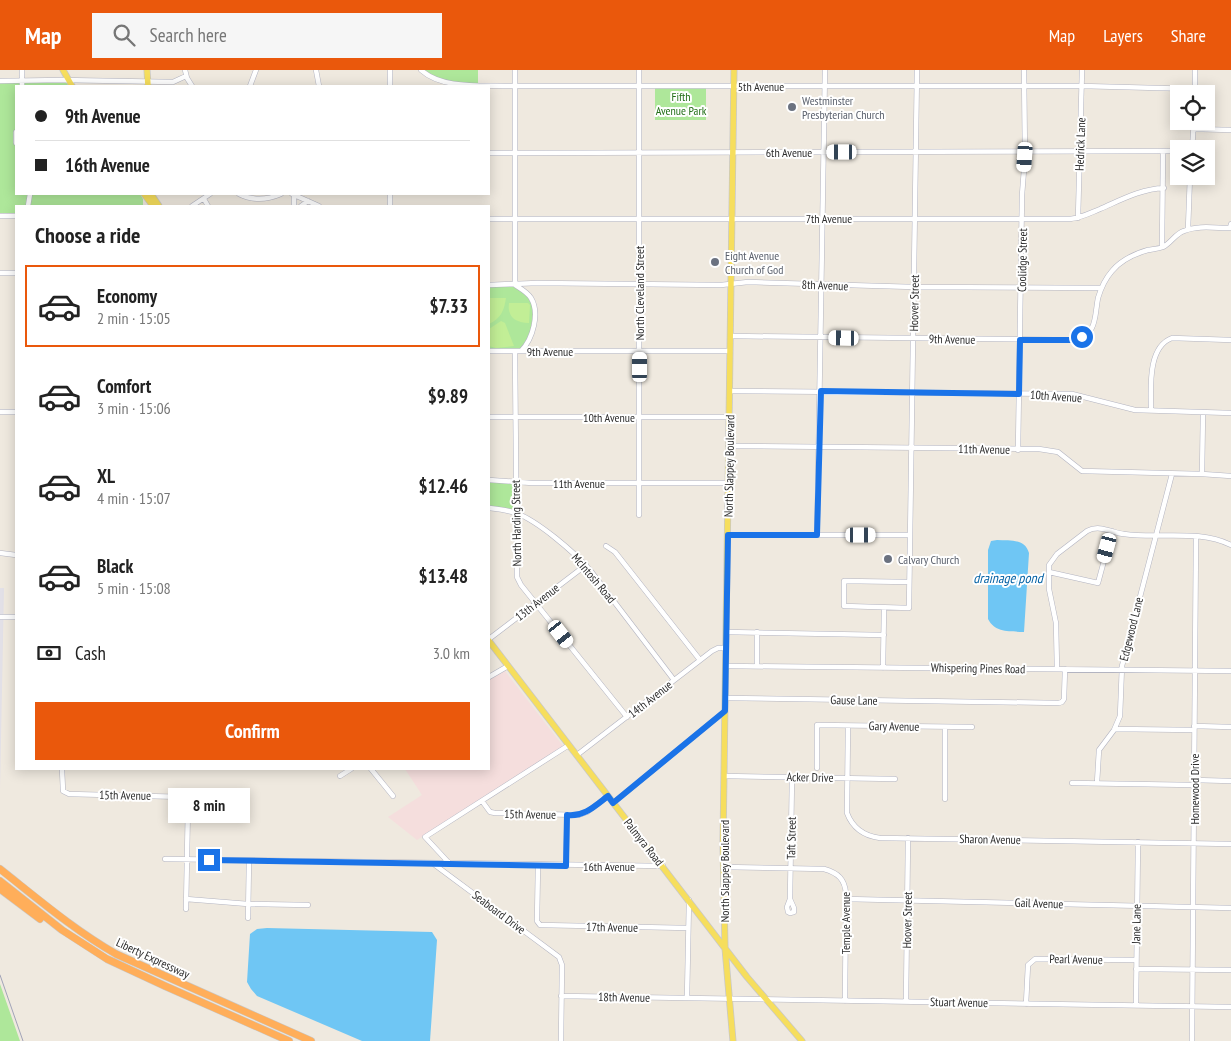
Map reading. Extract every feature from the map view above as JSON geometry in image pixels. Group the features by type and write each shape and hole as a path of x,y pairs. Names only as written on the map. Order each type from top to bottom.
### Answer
{"highway":[{"name":"Liberty Expressway","path":"0,869 66,922 116,954 311,1041"},
{"name":"Liberty Expressway","path":"0,881 62,930 107,959 289,1041"},
{"path":"0,889 66,938 94,956 123,970 165,986"}],"main road":[{"path":"63,70 70,83"},
{"path":"147,70 148,84"},
{"name":"North Slappey Boulevard","path":"733,1041 724,921 724,776 734,70"},
{"path":"147,195 158,205"},
{"name":"Palmyra Road","path":"490,641 725,948 766,1000 802,1041"},
{"path":"707,924 715,927 724,921"}],"street":[{"path":"22,70 22,84"},
{"path":"250,85 256,70"},
{"path":"316,70 319,85"},
{"path":"390,70 390,85"},
{"name":"5th Avenue","path":"420,70 433,78 456,84 486,85"},
{"path":"514,70 515,285"},
{"name":"North Cleveland Street","path":"639,70 639,515"},
{"path":"817,535 821,391 825,70"},
{"name":"Hoover Street","path":"884,609 909,608 917,70"},
{"name":"Coolidge Street","path":"1018,450 1025,151 1024,70"},
{"name":"Hedrick Lane","path":"1078,218 1082,70"},
{"path":"1195,70 1195,85"},
{"path":"0,81 22,84 148,84 174,82 186,73 192,85"},
{"path":"174,82 177,85"},
{"name":"5th Avenue","path":"490,85 639,87 1082,86 1170,91"},
{"path":"1215,130 1231,130"},
{"path":"1162,247 1164,151"},
{"name":"6th Avenue","path":"490,153 1170,151"},
{"path":"1188,230 1190,185"},
{"name":"7th Avenue","path":"490,219 1078,218 1136,193 1164,188"},
{"path":"194,205 209,195"},
{"path":"242,195 255,199 278,195"},
{"path":"295,195 317,205"},
{"path":"204,199 207,205"},
{"path":"302,205 308,201"},
{"path":"0,216 15,216"},
{"path":"1101,288 1112,271 1126,259 1147,250 1162,247 1171,242 1182,231 1199,227 1230,228 1231,224"},
{"path":"0,273 15,273"},
{"name":"8th Avenue","path":"490,285 537,283 731,284 748,282 1021,289 1101,288"},
{"name":"North Harding Street","path":"515,285 528,294 534,308 531,335 518,351 515,417 517,577 521,585 627,717"},
{"name":"9th Avenue","path":"731,336 1073,340 1084,337 1091,331 1101,288"},
{"path":"1151,410 1152,366 1166,340 1172,338 1231,340"},
{"name":"9th Avenue","path":"490,351 730,351"},
{"name":"10th Avenue","path":"730,391 1072,394 1122,408 1231,412"},
{"path":"0,412 15,412"},
{"path":"1202,474 1203,412"},
{"name":"10th Avenue","path":"490,417 730,417"},
{"name":"11th Avenue","path":"729,446 1049,450 1058,452 1082,471 1231,476"},
{"name":"Edgewood Lane","path":"1097,783 1099,750 1115,729 1121,710 1121,670 1172,474"},
{"name":"11th Avenue","path":"490,480 516,483 728,483"},
{"name":"McIntosh Road","path":"490,508 516,513 576,554 674,680"},
{"path":"1057,669 1056,623 1049,589 1049,565 1053,558 1087,531 1097,528 1125,535 1209,537 1231,544"},
{"path":"1049,572 1098,584 1112,531"},
{"path":"728,535 910,535"},
{"name":"Homewood Drive","path":"1192,1041 1196,536"},
{"path":"606,546 615,552 700,660"},
{"path":"0,553 15,555"},
{"name":"13th Avenue","path":"490,639 586,565"},
{"path":"882,668 884,609 844,606 844,581 909,582"},
{"path":"0,617 15,617"},
{"path":"726,632 884,635"},
{"path":"757,632 757,666"},
{"name":"14th Avenue","path":"577,755 715,649 726,648"},
{"path":"490,675 508,666"},
{"name":"Whispering Pines Road","path":"726,666 1231,671"},
{"name":"Gause Lane","path":"725,698 1062,702 1064,699 1065,670"},
{"path":"613,803 725,711"},
{"name":"Gary Avenue","path":"817,768 817,725 972,727"},
{"name":"Sharon Avenue","path":"848,726 847,813 856,829 868,836 1231,844"},
{"path":"945,727 945,799"},
{"path":"1115,729 1231,727"},
{"path":"450,864 425,837 569,745"},
{"name":"15th Avenue","path":"62,770 63,792 69,794 184,797 187,801 187,859"},
{"path":"340,776 349,770"},
{"path":"373,770 393,796"},
{"name":"Acker Drive","path":"724,776 895,779"},
{"name":"Taft Street","path":"790,899 792,777"},
{"path":"1072,783 1231,781"},
{"name":"15th Avenue","path":"482,801 490,812 495,814 567,815 587,812 608,796"},
{"path":"566,866 567,815"},
{"name":"Hoover Street","path":"906,1001 908,838"},
{"name":"Jane Lane","path":"1136,1006 1138,842"},
{"name":"16th Avenue","path":"165,859 325,860 538,866 663,866"},
{"path":"186,909 187,859"},
{"path":"248,918 249,860"},
{"name":"Seaboard Drive","path":"434,864 556,954 562,962 562,996"},
{"name":"17th Avenue","path":"538,866 537,923 540,926 688,928"},
{"name":"Temple Avenue","path":"724,867 824,869 838,874 844,883 846,899 845,1001"},
{"path":"186,899 248,904 308,904"},
{"name":"Gail Avenue","path":"846,899 1231,908"},
{"path":"687,998 689,900"},
{"name":"Pearl Avenue","path":"1026,1004 1028,965 1036,959 1136,960"},
{"path":"1136,969 1231,970"},
{"path":"561,1041 562,996"},
{"name":"18th Avenue","path":"562,996 687,998"},
{"name":"Stuart Avenue","path":"687,998 1231,1007"}],"shaded area":[{"path":"0,588 4,588 0,790"},
{"path":"505,671 563,746 417,840 388,817 422,795 406,770 490,770 490,679"}],"green space":[{"path":"422,70 478,70 478,84 449,81 435,77"},
{"path":"0,81 68,81 70,85 15,85 15,195 141,195 143,205 15,205 15,213 0,213"},
{"name":"Fifth Avenue Park","path":"655,87 706,87 706,120 655,120"},
{"path":"490,285 515,285 528,294 534,308 530,335 521,351 490,351"},
{"path":"490,298 506,298 501,314 490,323"},
{"path":"509,303 528,303 530,305 529,323 520,322 513,318 509,312"},
{"path":"501,321 505,323 514,346 496,348 490,346 490,328"},
{"path":"490,480 515,483 516,513 490,508"},
{"path":"0,984 20,1041 0,1041"}],"water":[{"name":"drainage pond","path":"991,541 1021,543 1027,548 1029,553 1024,632 999,629 991,624 988,619 988,550"},
{"path":"257,929 432,932 437,940 430,1041 362,1041 257,996 247,982 250,934"}],"railway":[{"path":"0,975 23,1041"}],"place":[{"name":"Westminster Presbyterian Church","path":"792,107"},
{"name":"Eight Avenue Church of God","path":"715,262"},
{"name":"Calvary Church","path":"888,559"}],"route":[{"path":"209,860 316,860 566,866 567,815 587,812 608,796 613,803 725,711 728,535 817,535 821,391 1019,394 1020,340 1073,340 1082,337"}]}
